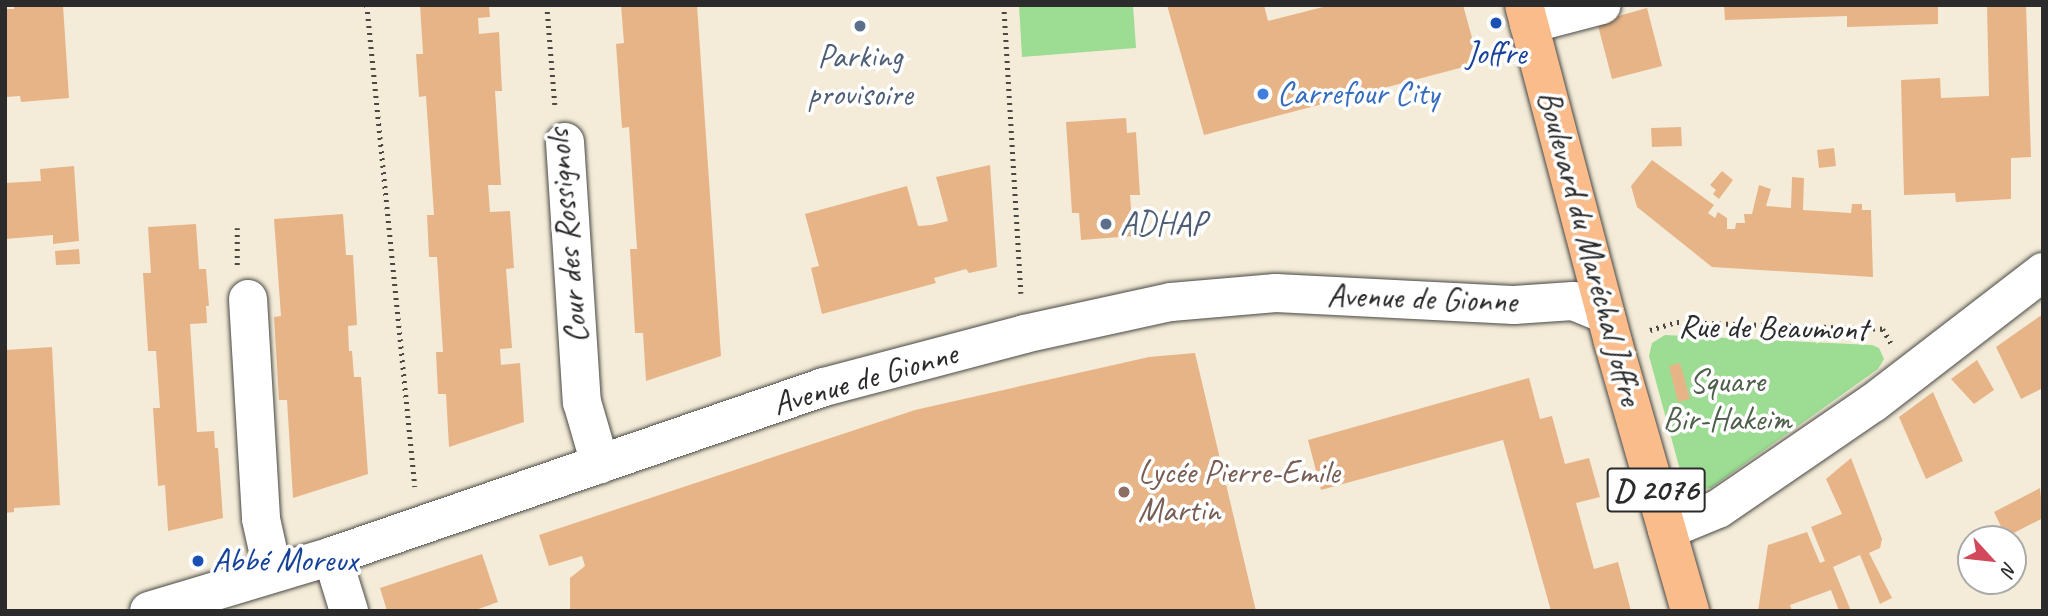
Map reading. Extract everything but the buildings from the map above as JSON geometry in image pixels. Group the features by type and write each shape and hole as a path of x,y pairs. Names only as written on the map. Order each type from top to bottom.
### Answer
{"main road":[{"name":"Boulevard du Maréchal Joffre","path":"1527,15 1609,328 1690,611"}],"street":[{"path":"1527,15 1602,5"},
{"name":"Cour des Rossignols","path":"565,142 582,402 600,464"},
{"name":"Rue de Beaumont","path":"1667,530 1718,509 1873,403 2043,272"},
{"name":"Avenue de Gionne","path":"149,611 332,556 824,387 1024,334 1171,302 1276,293 1514,304 1573,300 1609,328"},
{"path":"248,299 261,519 273,573"},
{"path":"332,556 349,611"}],"path":[{"path":"367,5 419,526"},
{"name":"Cour des Rossignols","path":"547,5 558,133 565,142"},
{"path":"1004,5 1024,334"},
{"name":"Rue de Beaumont","path":"1609,328 1677,322 1883,329 1910,373"}],"green space":[{"path":"1019,5 1133,5 1136,48 1022,57"},
{"name":"Square Bir-Hakeim","path":"1665,335 1872,345 1879,348 1884,359 1878,369 1711,488 1699,490 1683,481 1649,356 1652,343"}],"place":[{"name":"Joffre","path":"1496,23"},
{"name":"Parking provisoire","path":"860,26"},
{"name":"Carrefour City","path":"1263,94"},
{"name":"ADHAP","path":"1106,224"},
{"name":"Lycée Pierre-Emile Martin","path":"1124,492"},
{"name":"Abbé Moreux","path":"198,561"}]}
